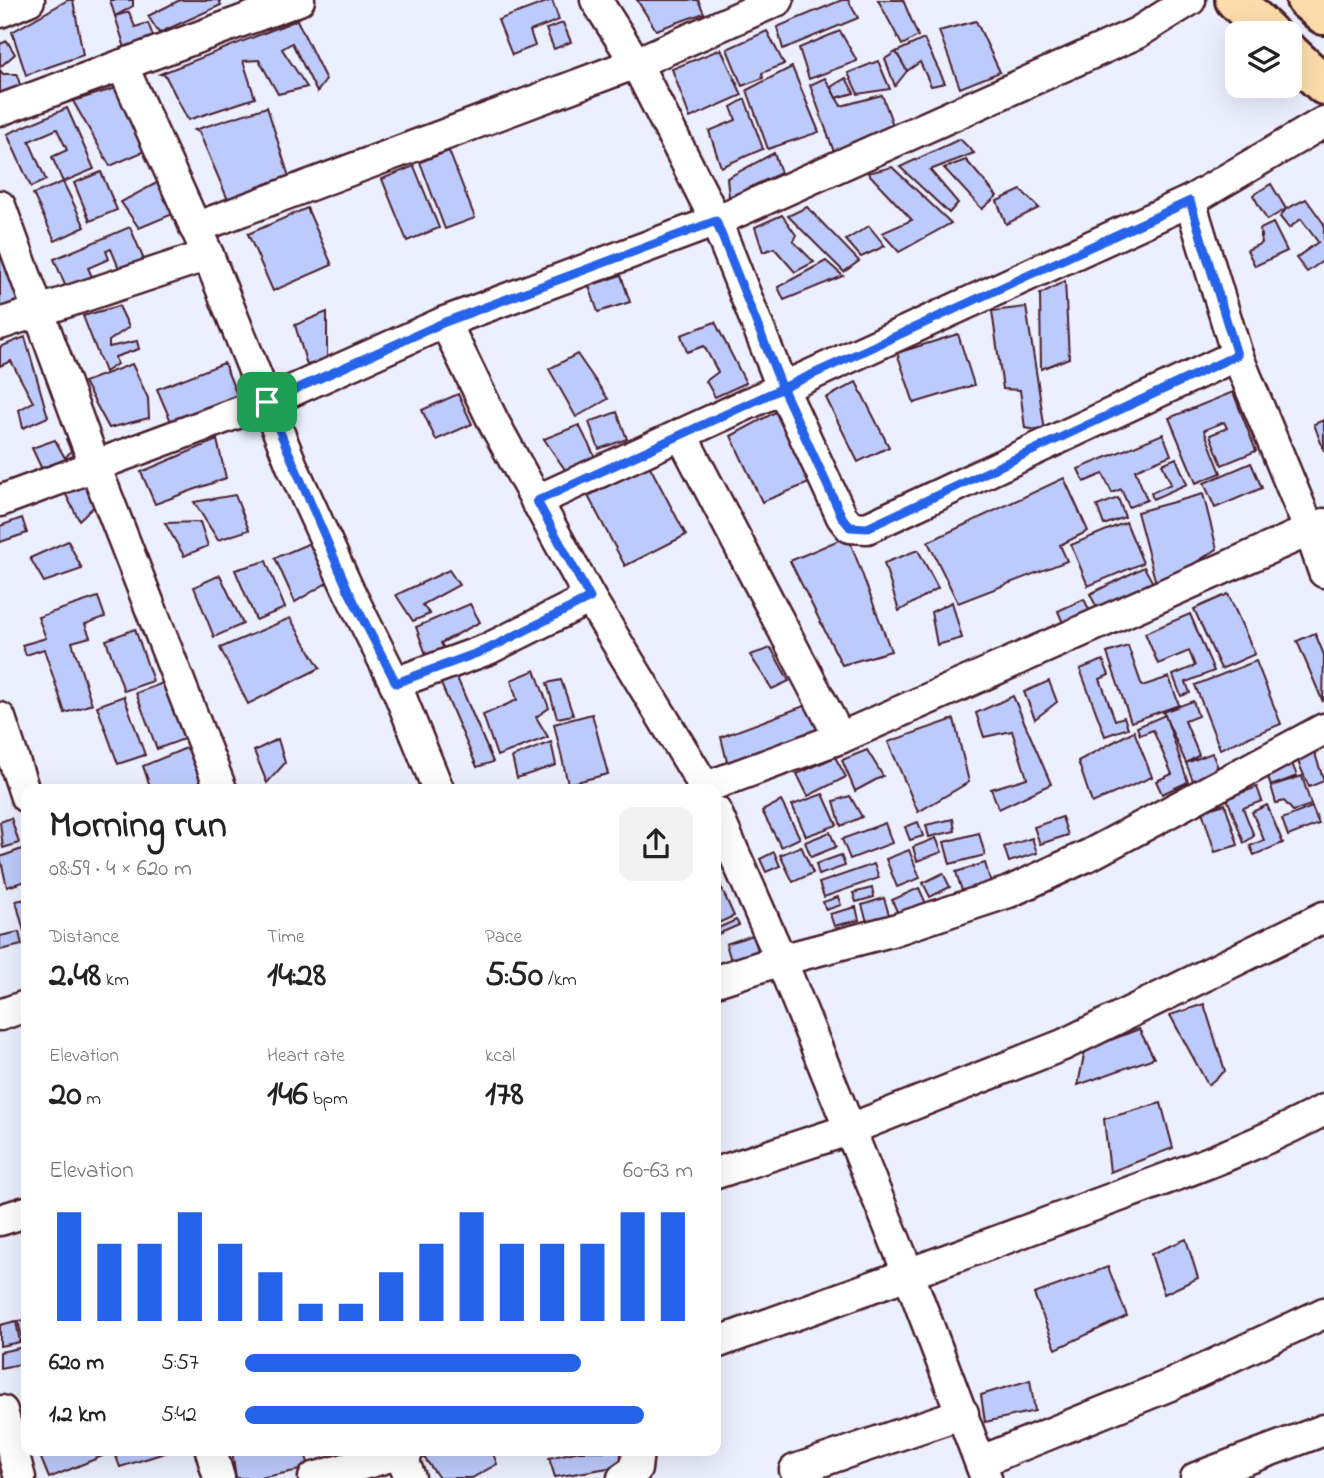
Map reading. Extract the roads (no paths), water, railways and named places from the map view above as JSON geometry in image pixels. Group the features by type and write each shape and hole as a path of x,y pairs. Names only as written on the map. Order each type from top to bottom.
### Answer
{"highway":[{"path":"1236,0 1257,21"},
{"path":"1306,0 1324,15"},
{"path":"1302,64 1324,85"}],"street":[{"path":"0,12 29,0"},
{"path":"0,110 299,0"},
{"path":"596,0 635,63 716,221 782,387 842,517 850,527 867,528 1237,355"},
{"path":"195,228 635,63 778,0"},
{"path":"0,501 267,402 445,322 716,221 1138,33 1190,0"},
{"path":"122,65 208,255 267,402 348,590 396,683 436,784"},
{"path":"537,501 1190,201 1324,122"},
{"path":"1190,201 1237,355 1317,528 1324,572"},
{"path":"0,206 94,466 219,784"},
{"path":"0,324 208,255"},
{"path":"445,322 494,423 590,598 701,784"},
{"path":"681,434 840,738"},
{"path":"721,788 1317,528"},
{"path":"396,683 488,649 590,598"},
{"path":"0,718 22,784"},
{"path":"721,979 781,960 891,932 1009,892 1091,854 1324,729"},
{"path":"721,825 781,960 909,1275 984,1469 1324,1314"},
{"path":"721,1172 848,1130 1063,1045 1324,917"},
{"path":"0,1015 21,1008"},
{"path":"721,1341 909,1275 1179,1174 1285,1131 1324,1110"},
{"path":"0,1220 21,1214"},
{"path":"9,1409 20,1478"},
{"path":"795,1470 963,1413"},
{"path":"1196,1478 1324,1430"},
{"path":"212,1456 219,1478"},
{"path":"623,1478 636,1469 637,1456"},
{"path":"314,1478 404,1458"}]}
